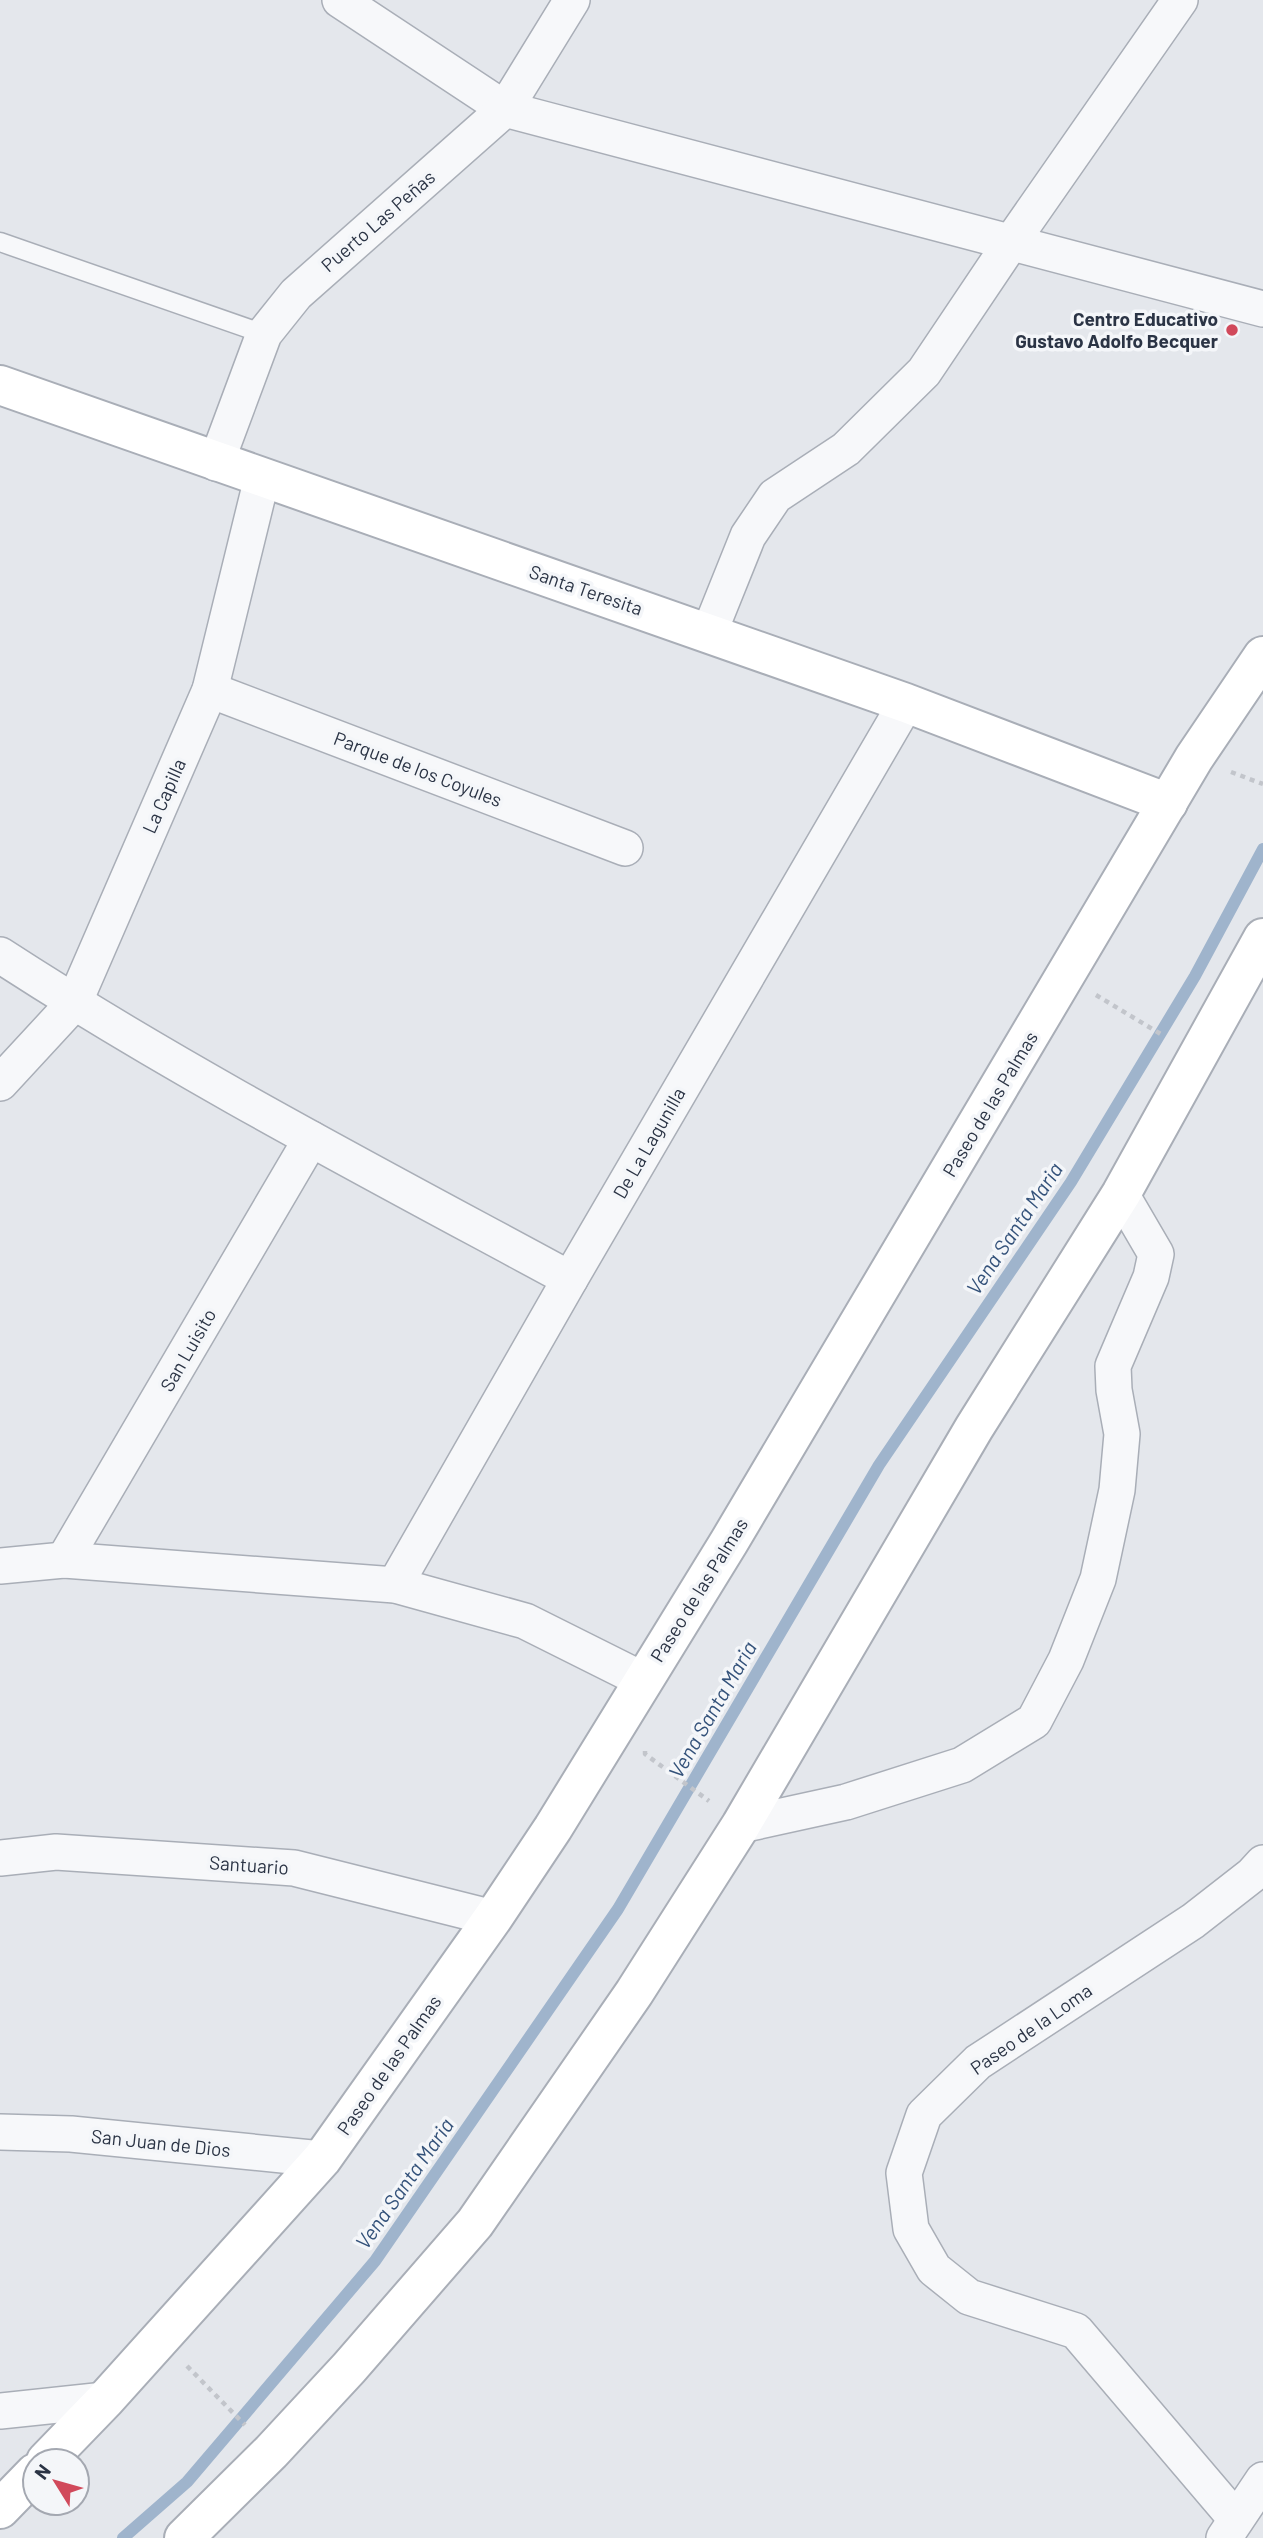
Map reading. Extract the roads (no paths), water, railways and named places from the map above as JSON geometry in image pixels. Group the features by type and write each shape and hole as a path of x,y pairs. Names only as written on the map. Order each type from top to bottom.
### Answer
{"street":[{"path":"340,0 505,109 1263,309"},
{"name":"Puerto Las Peñas","path":"216,463 264,334 296,294 505,109 572,0"},
{"path":"709,633 748,536 775,496 846,449 924,372 1180,0"},
{"name":"Santa Teresita","path":"0,385 906,703 1168,803"},
{"name":"La Capilla","path":"0,1083 74,1003 210,690 262,478"},
{"name":"Paseo de las Palmas","path":"60,2447 322,2159 493,1918 553,1828 744,1518 1194,758 1263,656"},
{"name":"Parque de los Coyules","path":"210,690 625,848"},
{"name":"De La Lagunilla","path":"395,1585 569,1279 906,703"},
{"path":"184,2538 271,2452 349,2368 475,2222 634,1993 728,1816 1121,1194 1263,939"},
{"path":"0,955 74,1003 311,1139 569,1279"},
{"name":"San Luisito","path":"64,1560 311,1139"},
{"path":"728,1816 846,1802 962,1765 1034,1721 1066,1660 1098,1579 1117,1490 1122,1434 1114,1390 1113,1366 1151,1277 1156,1254 1121,1194"},
{"path":"0,1566 64,1560 395,1585 525,1621 643,1680"},
{"name":"Santuario","path":"0,1858 57,1852 295,1868 493,1918"},
{"name":"Paseo de la Loma","path":"1230,2529 1076,2331 969,2297 934,2269 912,2229 904,2173 924,2115 978,2062 1193,1921 1252,1875 1263,1863"},
{"name":"San Juan de Dios","path":"0,2132 71,2134 322,2159"},
{"path":"0,2411 105,2400"},
{"path":"1230,2529 1263,2480"},
{"path":"0,2509 21,2487"}],"lane":[{"path":"0,242 264,334"}],"waterway":[{"name":"Vena Santa Maria","path":"123,2538 187,2482 375,2261 618,1909 879,1465 1071,1182 1195,976 1263,849"}],"place":[{"name":"Centro Educativo Gustavo Adolfo Becquer","path":"1232,330"}]}
